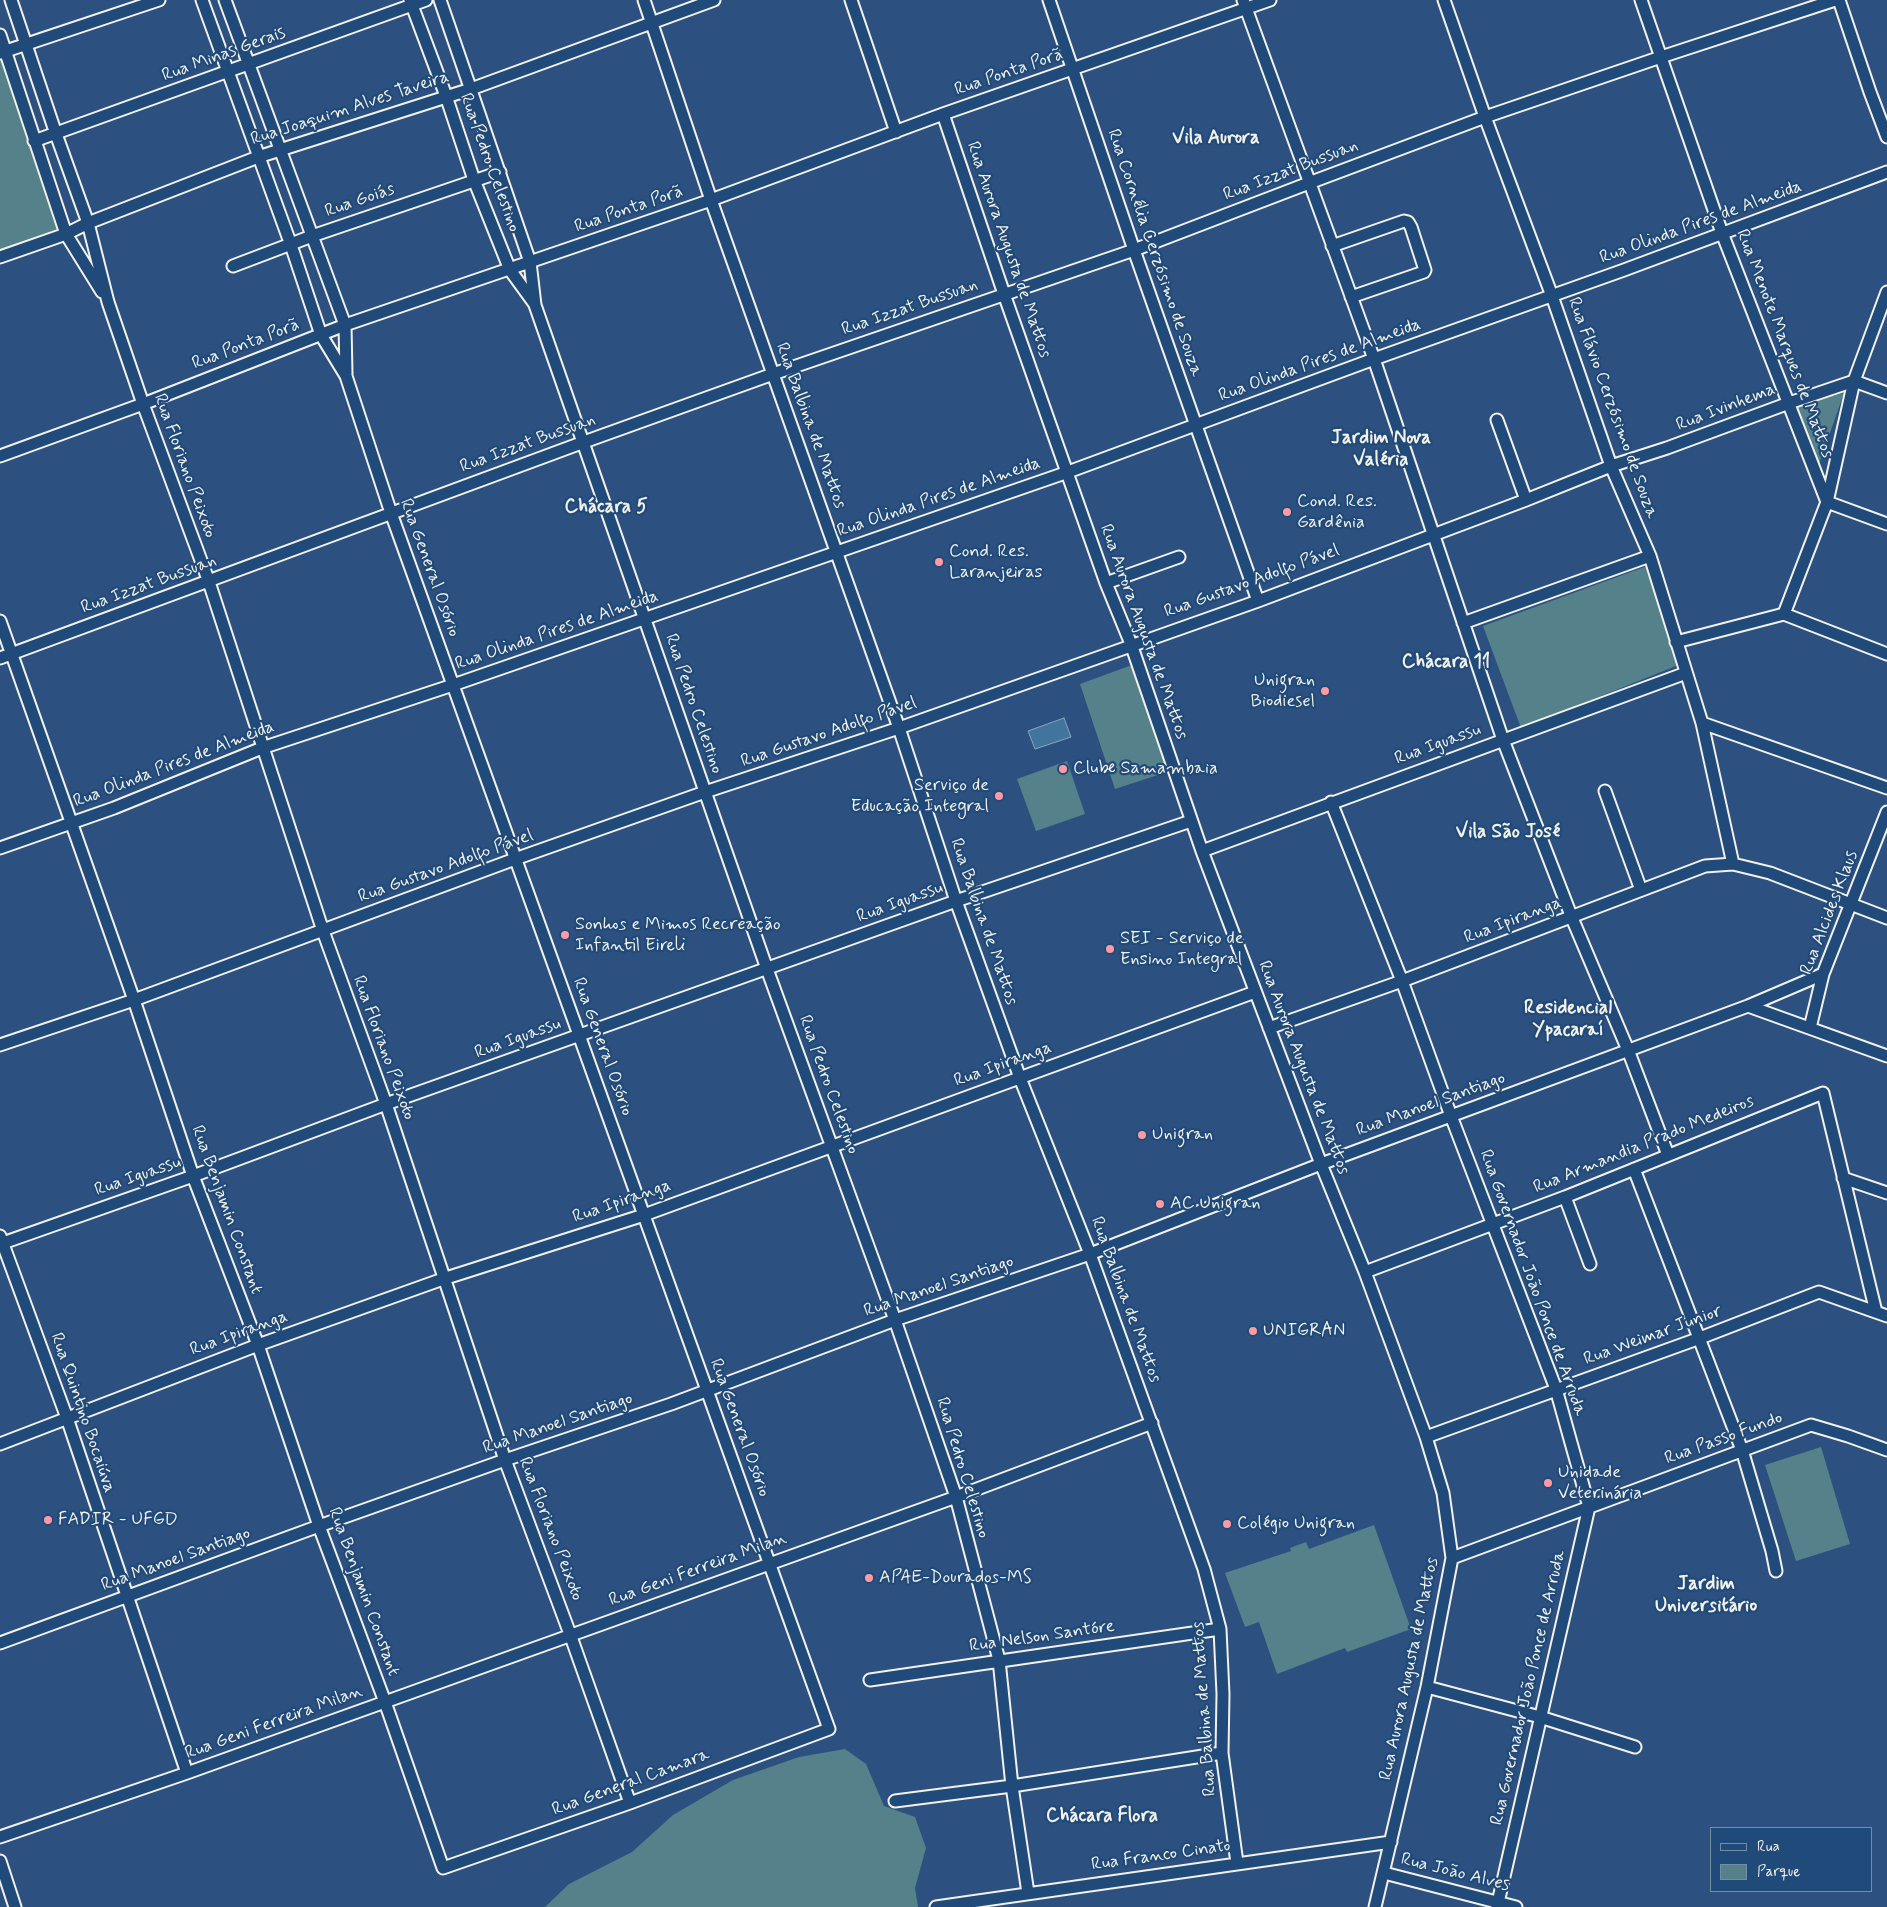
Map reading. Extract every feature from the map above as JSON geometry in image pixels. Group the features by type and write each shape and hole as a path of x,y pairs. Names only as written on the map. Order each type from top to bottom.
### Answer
{"street":[{"name":"Rua Floriano Peixoto","path":"11,0 88,223 108,302 142,404 209,582 323,931 386,1104 505,1460 630,1803"},
{"path":"3,52 159,0"},
{"name":"Rua General Osório","path":"202,0 291,245 321,335 346,376 390,513 829,1729"},
{"name":"Rua General Osório","path":"225,0 345,325 346,376"},
{"name":"Rua Minas Gerais","path":"34,141 228,72 411,3 426,0"},
{"name":"Rua Pedro Celestino","path":"440,0 530,262 535,305 767,969 895,1320 956,1497 999,1660 1012,1786 1028,1893"},
{"name":"Rua Balbina de Mattos","path":"644,0 712,200 899,728 956,901 1020,1078 1090,1254 1204,1569 1220,1629 1224,1694 1222,1753 1237,1863"},
{"name":"Rua Joaquim Alves Taveira","path":"0,257 66,234 88,223 258,157 470,89 714,0"},
{"path":"851,0 896,132"},
{"name":"Rua Cornélia Cerzósimo de Souza","path":"1049,0 1134,250 1258,601"},
{"name":"Rua Ponta Porã","path":"0,456 142,404 345,325 712,200 943,114 1072,69 1244,4 1270,0"},
{"name":"Rua Flávio Cerzósimo de Souza","path":"1444,0 1485,117 1552,296 1611,466 1650,556 1702,723 1733,864"},
{"name":"Rua Menote Marques de Mattos","path":"1640,0 1722,233 1827,502"},
{"name":"Rua Izzat Bussuan","path":"6,656 584,442 773,374 1134,250 1485,117 1661,56 1835,0"},
{"path":"1839,0 1870,92 1887,134"},
{"name":"Rua Pedro Celestino","path":"411,3 446,96 474,180 510,270 535,305"},
{"path":"1244,4 1374,359 1503,740 1572,918 1628,1050 1668,1155"},
{"name":"Rua Floriano Peixoto","path":"0,35 3,52 66,234 108,302"},
{"name":"Rua Aurora Augusta de Mattos","path":"943,114 1106,583 1132,644 1191,821 1321,1164 1366,1272 1426,1437 1442,1493 1452,1558 1427,1687 1375,1907"},
{"name":"Rua Goiás","path":"232,266 312,236 500,172"},
{"name":"Rua Olinda Pires de Almeida","path":"0,848 114,808 262,748 453,685 1068,472 1887,172"},
{"path":"1332,246 1404,221 1408,222 1411,227 1425,270 1424,272 1351,297"},
{"path":"1784,614 1827,502 1854,381 1887,292"},
{"path":"1854,381 1887,393"},
{"name":"Rua Ivinhema","path":"1667,448 1789,402 1854,381"},
{"path":"1497,420 1526,500"},
{"name":"Rua Gustavo Adolfo Pável","path":"0,1045 134,1000 515,859 705,792 899,728 1258,601 1611,466 1667,448"},
{"path":"1827,502 1887,524"},
{"path":"1464,623 1650,556"},
{"path":"1106,583 1179,557"},
{"path":"1676,642 1784,614 1887,654"},
{"name":"Rua Benjamin Constant","path":"0,621 6,656 71,823 134,1000 193,1176 258,1345 319,1526 385,1702 442,1868"},
{"name":"Rua Iguassu","path":"1202,851 1686,673"},
{"path":"1702,723 1887,788"},
{"path":"1606,791 1641,890"},
{"name":"Rua Governador João Ponce de Arruda","path":"1331,802 1402,982 1451,1116 1556,1389 1589,1507 1498,1905"},
{"name":"Rua Alcides Klaus","path":"1810,1028 1823,974 1887,812"},
{"name":"Rua Iguassu","path":"1,1241 193,1176 386,1104 956,901 1191,821"},
{"name":"Rua Ipiranga","path":"1269,1028 1402,982 1705,866 1733,864 1770,872 1887,918"},
{"name":"Rua Manoel Santiago","path":"0,1643 319,1526 671,1404 895,1320 1090,1254 1321,1164 1748,1006 1823,974"},
{"name":"Rua Ipiranga","path":"0,1444 258,1345 443,1279 644,1215 1255,992"},
{"path":"1748,1006 1887,1056"},
{"name":"Rua Armandia Prado Medeiros","path":"1366,1272 1565,1197 1823,1093 1843,1178"},
{"path":"1634,1169 1742,1450 1772,1551 1776,1571"},
{"path":"1843,1178 1887,1193"},
{"path":"1843,1178 1881,1314"},
{"path":"1565,1197 1590,1264"},
{"name":"Rua Quintino Bocaiúva","path":"1,1241 67,1418 186,1773"},
{"name":"Rua Weimar Junior","path":"1426,1437 1700,1338 1819,1292 1881,1314"},
{"name":"Rua Geni Ferreira Milan","path":"0,1838 956,1497 1152,1423"},
{"name":"Rua Passo Fundo","path":"1452,1558 1811,1426 1848,1436 1887,1450"},
{"name":"Rua Nelson Santóre","path":"870,1680 1220,1629"},
{"path":"1427,1687 1540,1717 1635,1747"},
{"name":"Rua General Camara","path":"442,1868 630,1803 829,1729"},
{"path":"895,1801 1012,1786 1222,1753"},
{"name":"Rua Franco Cinato","path":"936,1907 1391,1842"},
{"path":"0,1861 15,1907"},
{"name":"Rua João Alves","path":"1384,1873 1498,1905 1516,1907"}],"green space":[{"path":"2,59 59,230 0,250 0,60"},
{"path":"1844,393 1818,467 1796,405"},
{"path":"1650,565 1686,662 1521,728 1483,626"},
{"path":"1132,665 1170,771 1115,789 1080,684"},
{"path":"1067,761 1085,814 1036,831 1017,779"},
{"path":"1821,1447 1850,1544 1796,1561 1765,1465"},
{"path":"1374,1525 1411,1629 1347,1652 1345,1648 1277,1674 1259,1622 1245,1627 1225,1573 1291,1551 1290,1548 1306,1542 1309,1549"},
{"path":"845,1749 866,1764 884,1806 915,1817 926,1848 915,1888 918,1907 545,1907 569,1884 632,1852 673,1815 733,1780 799,1757"}],"water":[{"path":"1064,718 1071,737 1035,749 1028,731"}],"place":[{"name":"Cond. Res. Gardênia","path":"1287,512"},
{"name":"Cond. Res. Laranjeiras","path":"939,562"},
{"name":"Unigran Biodiesel","path":"1325,691"},
{"name":"Clube Samambaia","path":"1063,769"},
{"name":"Serviço de Educação Integral","path":"999,796"},
{"name":"Sonhos e Mimos Recreação Infantil Eireli","path":"565,935"},
{"name":"SEI - Serviço de Ensino Integral","path":"1110,949"},
{"name":"Unigran","path":"1142,1135"},
{"name":"AC Unigran","path":"1160,1204"},
{"name":"UNIGRAN","path":"1253,1331"},
{"name":"Unidade Veterinária","path":"1548,1483"},
{"name":"FADIR - UFGD","path":"48,1520"},
{"name":"Colégio Unigran","path":"1227,1524"},
{"name":"APAE-Dourados-MS","path":"869,1578"}],"district":[{"name":"Vila Aurora","path":"1216,139"},
{"name":"Jardim Nova Valéria","path":"1381,450"},
{"name":"Chácara 5","path":"606,508"},
{"name":"Chácara 11","path":"1446,663"},
{"name":"Vila São José","path":"1508,833"},
{"name":"Residencial Ypacaraí","path":"1568,1020"},
{"name":"Jardim Universitário","path":"1706,1596"},
{"name":"Chácara Flora","path":"1102,1817"}]}
